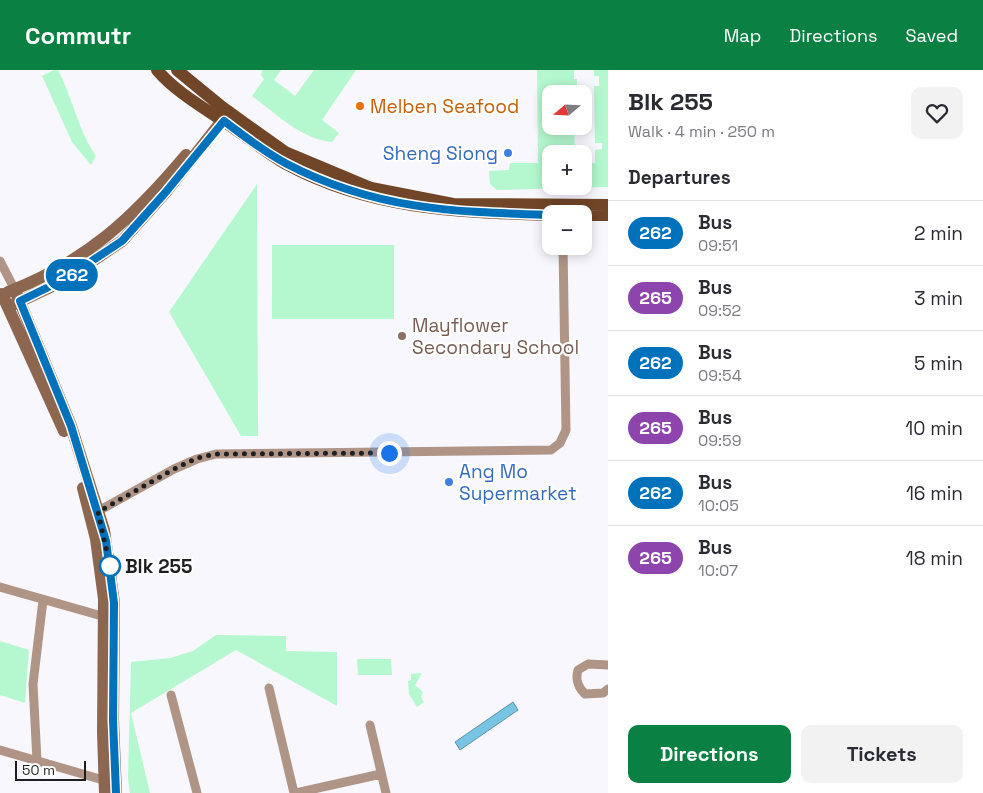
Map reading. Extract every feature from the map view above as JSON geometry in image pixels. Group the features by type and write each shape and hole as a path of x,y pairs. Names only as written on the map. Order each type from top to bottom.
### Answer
{"main road":[{"path":"158,70 163,77 285,152 371,188 453,204 608,205"},
{"path":"177,70 223,114 287,164 358,194 405,205 454,212 542,215"},
{"path":"592,215 608,215"}],"street":[{"path":"94,513 62,425 4,309 1,293 17,295 63,280 122,241 165,193 223,114"},
{"path":"94,513 174,469 197,458 216,454 543,452 556,447 562,440 566,430 562,255"},
{"path":"0,261 17,295 71,426 94,513 109,618 110,788 37,761 0,750"},
{"path":"4,309 17,295"},
{"path":"0,587 109,618"},
{"path":"37,761 33,684 43,600"},
{"path":"608,665 588,664 578,670 576,676 580,689 586,694 603,693 608,690"},
{"path":"268,688 295,793 381,774"},
{"path":"171,695 196,793"},
{"path":"370,725 386,793"}],"green space":[{"path":"58,70 80,125 96,156 91,165 72,142 42,76"},
{"path":"262,70 281,70 274,80 295,96 314,70 356,70 322,120 339,133 332,142 321,140 300,131 252,96 264,79 261,75"},
{"path":"537,70 574,70 574,79 577,79 577,85 542,85 542,135 574,135 575,145 542,145 542,189 497,190 490,184 489,171 509,170 510,163 538,163"},
{"path":"594,70 608,70 608,187 592,187 592,163 595,163 595,150 602,149 602,143 595,143 594,86 599,86 599,76 594,76"},
{"path":"257,184 258,436 241,436 169,312"},
{"path":"272,245 394,245 394,319 272,319"},
{"path":"216,635 286,636 286,651 337,652 337,706 236,650 131,713 150,793 130,793 128,778 131,662 170,658 193,651"},
{"path":"0,641 29,650 25,703 0,695"},
{"path":"357,659 391,659 392,675 358,675"},
{"path":"422,673 415,685 423,692 421,697 424,702 417,707 409,694 408,681 411,680 411,674"}],"water":[{"path":"513,702 518,710 460,750 455,742"}],"bus line":[{"name":"262","path":"116,793 113,720 114,603 112,575 104,530 71,426 20,301 94,262 122,241 165,193 224,121 259,147 287,164 358,194 405,205 454,212 542,215"}],"place":[{"name":"Melben Seafood","path":"360,106"},
{"name":"Sheng Siong","path":"508,153"},
{"name":"Mayflower Secondary School","path":"402,336"},
{"name":"Ang Mo Supermarket","path":"449,482"},
{"name":"Blk 255","path":"110,566"}],"route":[{"path":"110,566 104,530 98,512 147,483 197,458 232,453 389,453"}]}
